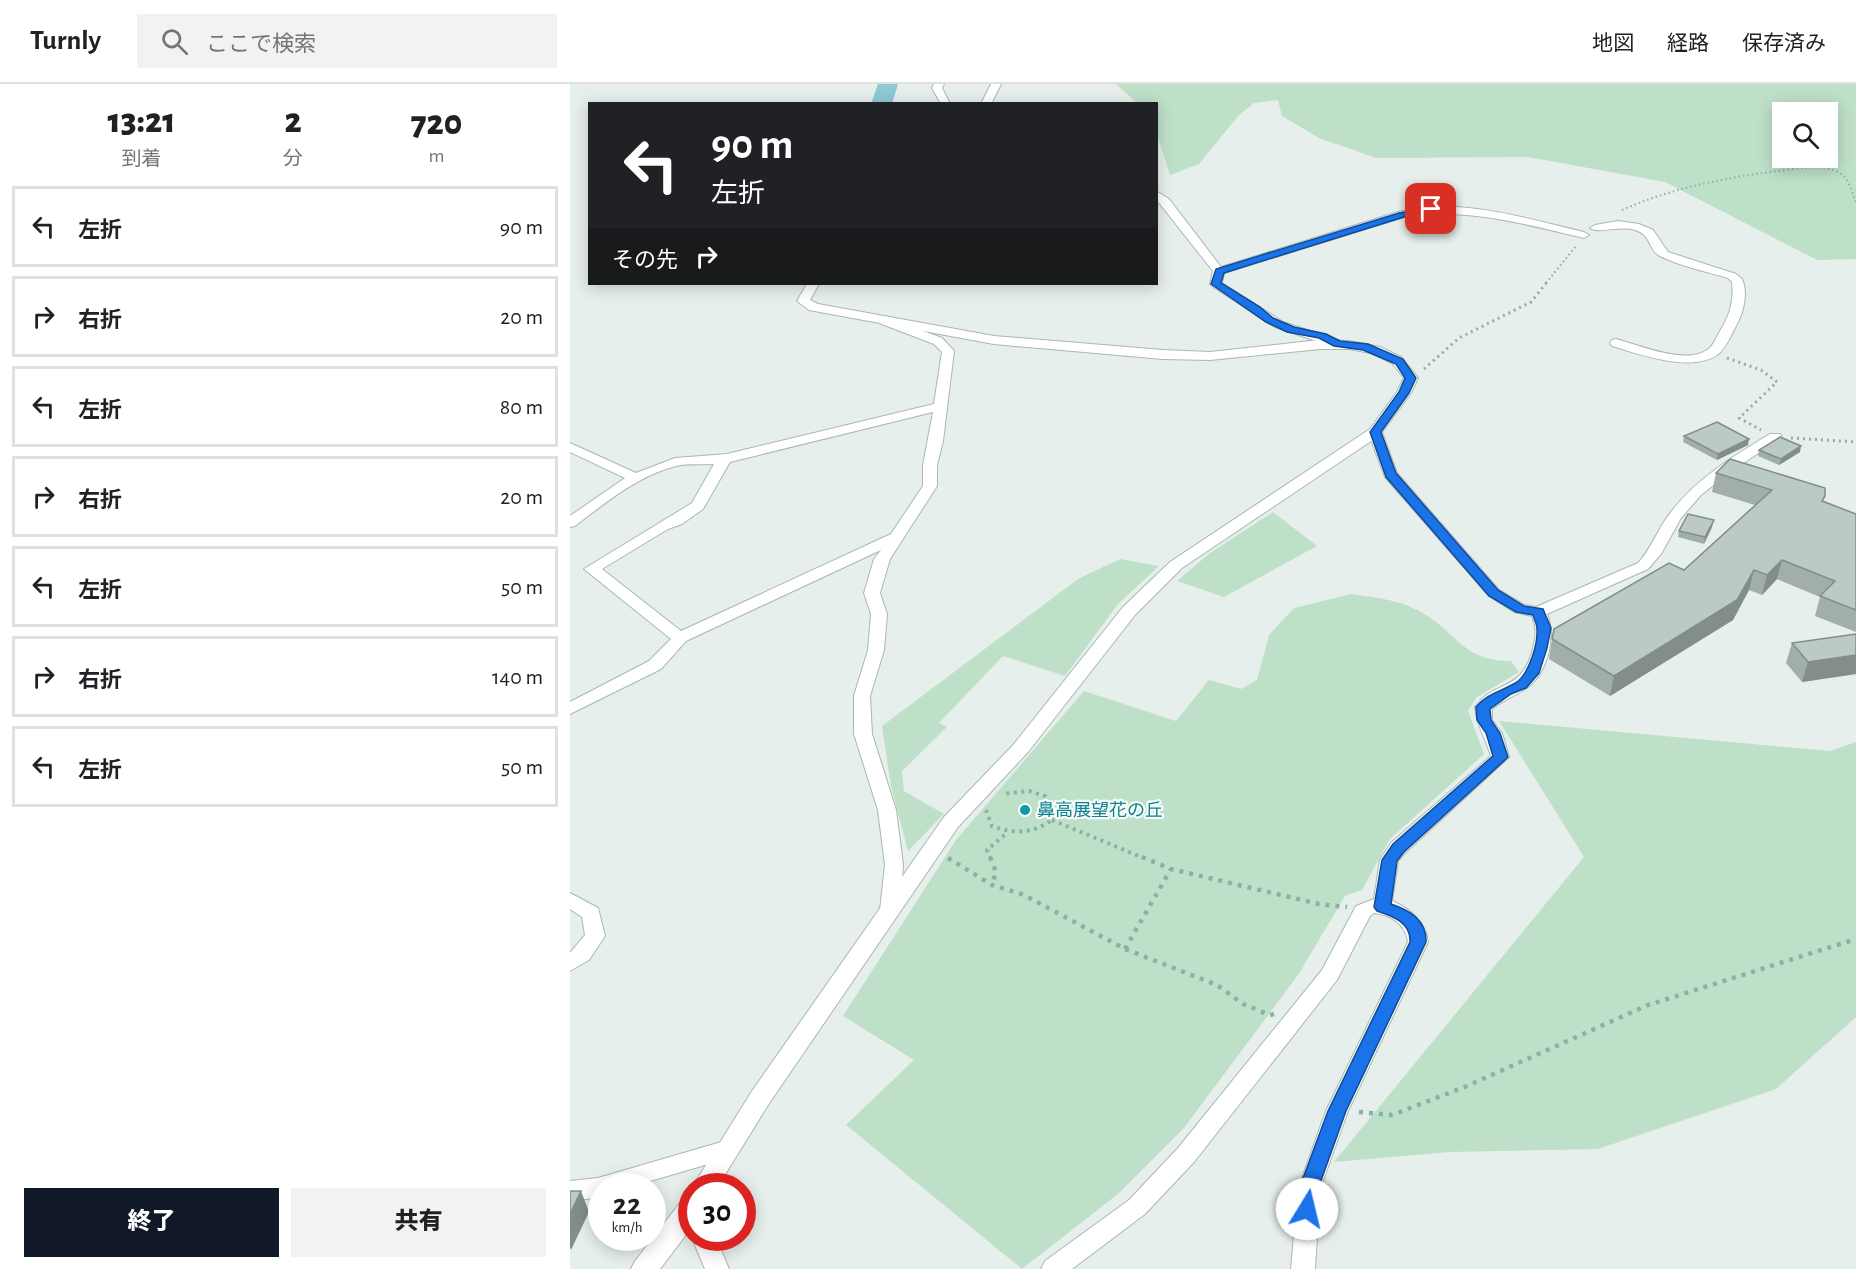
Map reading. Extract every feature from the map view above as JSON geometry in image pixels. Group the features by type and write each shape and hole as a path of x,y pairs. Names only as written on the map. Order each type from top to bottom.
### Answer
{"street":[{"path":"939,84 938,88 945,102"},
{"path":"987,102 996,84"},
{"path":"1158,196 1165,201 1219,271"},
{"path":"1219,271 1402,214 1431,209 1463,209 1584,235"},
{"path":"1595,228 1617,224 1641,228 1653,236 1659,251 1664,254 1732,276 1738,281 1738,306 1731,323 1712,353 1700,357 1663,357 1616,343"},
{"path":"1219,271 1216,284 1257,309 1269,320 1291,330 1322,336 1337,344"},
{"path":"713,1173 760,1098 951,822 981,800 1129,611 1176,565 1375,432 1404,393 1411,378 1400,362 1384,353 1365,347 1337,344 1190,356 1022,343 814,307 803,301 812,285"},
{"path":"883,320 938,341 948,351 930,465 930,486 882,559 872,593 879,614 876,650 862,696 863,734 887,810 894,865 890,910"},
{"path":"570,523 636,477 670,463 724,459 941,406"},
{"path":"1375,432 1390,474 1494,593 1520,609 1538,612 1643,566 1656,553 1676,515 1706,481 1775,437"},
{"path":"570,447 636,477"},
{"path":"680,638 592,569 663,526 677,521 698,506 724,459"},
{"path":"570,709 655,665 680,638 894,538"},
{"path":"1053,1269 1137,1207 1186,1155 1330,975 1359,910 1398,848 1500,757 1493,733 1484,720 1483,707 1500,694 1522,685 1532,673 1541,648 1544,628 1538,612"},
{"path":"570,900 591,914 595,936 582,955 570,963"},
{"path":"1303,1269 1309,1189 1337,1111 1418,942 1418,934 1413,924 1401,913 1359,910"},
{"path":"648,1173 728,1149"},
{"path":"570,1191 588,1189"},
{"path":"644,1269 678,1226"},
{"path":"709,1251 717,1269"}],"path":[{"path":"1712,353 1763,371 1774,377 1777,382 1739,418 1775,437 1856,442"},
{"path":"1019,790 1034,791 1049,800 1054,809 1052,820 1041,829 1008,832 992,826 981,800 1019,790"},
{"path":"1052,820 1171,869 1319,904 1359,910"},
{"path":"992,885 996,872 987,850 1008,832"},
{"path":"934,849 992,885 1024,895 1125,949 1217,985 1243,1004 1270,1015 1283,1011"},
{"path":"1125,949 1171,869"},
{"path":"1337,1111 1392,1115 1467,1086 1648,1005 1856,939"}],"green space":[{"path":"1116,84 1856,84 1856,259 1817,260 1665,182 1528,157 1376,158 1319,138 1282,116 1278,100 1254,103 1238,116 1199,164 1170,175 1158,137 1158,102 1136,102"},
{"path":"1273,512 1317,546 1224,597 1177,581 1210,553"},
{"path":"1120,559 1159,566 1118,604 1065,676 1003,656 939,723 947,727 902,771 904,791 944,814 908,851 891,786 882,726 1078,579"},
{"path":"1351,594 1383,599 1415,609 1480,656 1511,661 1519,672 1477,697 1468,711 1484,754 1390,839 1362,890 1345,896 1298,975 1184,1128 1118,1194 1022,1269 846,1125 914,1060 843,1016 956,840 1084,691 1176,721 1209,680 1241,689 1257,680 1269,635 1294,608"},
{"path":"1499,721 1830,751 1856,742 1856,1017 1776,1089 1598,1149 1450,1152 1334,1162 1584,857"}],"building":[{"path":"1717,422 1749,439 1718,454 1684,436"},
{"path":"1780,437 1801,446 1781,459 1759,450"},
{"path":"1730,459 1825,488 1822,501 1856,514 1856,610 1820,596 1835,581 1782,560 1767,575 1754,570 1737,600 1614,676 1552,639 1554,629 1669,563 1684,570 1772,490 1716,473"},
{"path":"1688,514 1714,520 1705,537 1679,531"},
{"path":"1856,634 1856,655 1808,662 1792,643"},
{"path":"570,1191 581,1191 570,1214"}],"waterway":[{"path":"882,102 888,84"}],"place":[{"name":"鼻高展望花の丘","path":"1025,810"}],"route":[{"path":"1307,1209 1309,1189 1337,1111 1418,942 1418,934 1413,924 1401,913 1382,907 1389,860 1398,848 1500,757 1493,733 1484,720 1483,707 1506,691 1522,685 1532,673 1541,648 1544,628 1538,612 1520,609 1494,593 1390,474 1375,432 1404,393 1411,378 1400,362 1384,353 1365,347 1337,344 1322,336 1291,330 1269,320 1257,309 1216,284 1219,271 1402,214 1431,209"}]}
